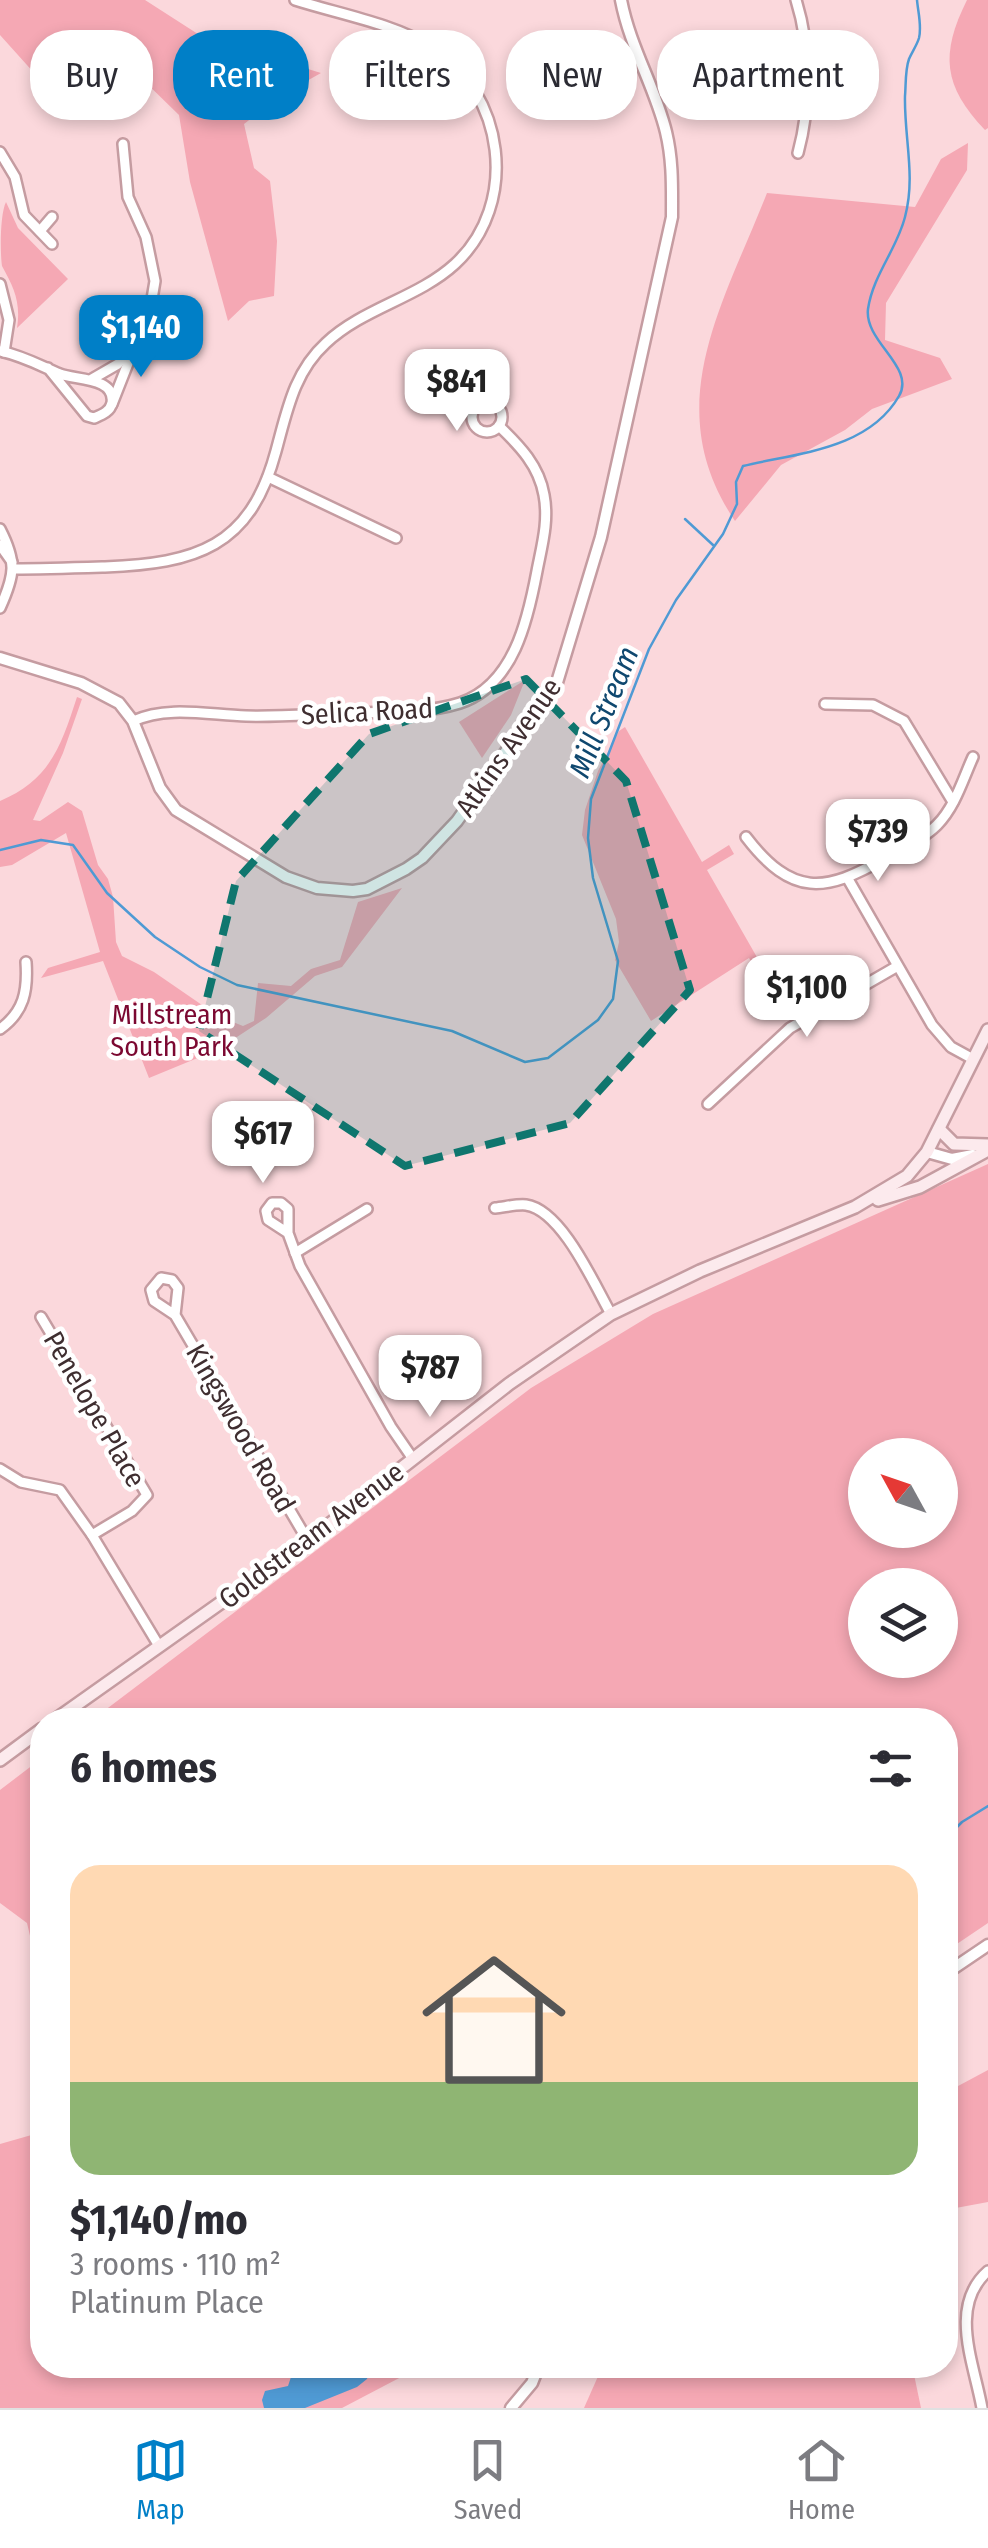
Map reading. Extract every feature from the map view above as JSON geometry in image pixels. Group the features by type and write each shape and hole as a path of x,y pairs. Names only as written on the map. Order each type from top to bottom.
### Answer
{"main road":[{"path":"928,1152 988,1030"},
{"path":"939,1129 954,1144 988,1148"},
{"path":"854,1207 920,1187 988,1148"},
{"name":"Goldstream Avenue","path":"73,1708 308,1541 509,1384 611,1314 700,1270 854,1207 907,1176 928,1152"},
{"path":"0,1760 30,1738"}],"street":[{"path":"13,566 150,566 194,554 232,531 249,513 268,477 292,391 308,364 328,342 353,324 433,281 457,262 488,216 497,173 496,147 481,100 453,64 416,38 295,0"},
{"name":"Atkins Avenue","path":"0,658 98,690 119,703 133,721 160,788 176,810 286,878 317,888 367,889 406,869 440,841 549,698 559,678 600,537 672,218 672,164 665,129 631,43 621,0"},
{"path":"796,0 804,34 807,92 806,126 798,153"},
{"path":"48,368 87,416 101,416 112,404 151,304 155,281 146,237 128,196 123,144"},
{"path":"0,152 15,176 24,215 52,244"},
{"path":"40,231 52,217"},
{"path":"0,284 10,330 2,351 107,388 112,404"},
{"path":"0,326 8,312"},
{"path":"90,380 118,364 134,343"},
{"name":"Selica Road","path":"133,721 158,714 191,712 247,716 438,708 475,697 491,684 516,648 529,612 547,522 538,472 499,426"},
{"path":"268,477 396,538"},
{"path":"0,529 13,554 0,608"},
{"path":"0,545 13,566"},
{"path":"825,704 873,705 904,720 953,802"},
{"path":"746,837 761,856 787,876 815,883 848,879 928,832 953,802 973,757"},
{"path":"848,879 941,1038 974,1060"},
{"path":"0,1030 23,1004 26,962"},
{"path":"708,1104 790,1028 896,967"},
{"path":"928,1152 952,1159 988,1148"},
{"path":"495,1208 527,1205 542,1212 569,1240 611,1314"},
{"path":"295,1253 367,1209"},
{"path":"288,1233 295,1253 391,1427 413,1459"},
{"name":"Kingswood Road","path":"175,1315 308,1541"},
{"name":"Penelope Place","path":"41,1316 147,1495 132,1511 92,1535"},
{"path":"0,1469 22,1482 60,1490 159,1646"},
{"path":"958,1965 988,1945"},
{"path":"982,2408 965,2318 975,2282 988,2271"},
{"path":"511,2408 534,2378"}],"highlighted area":[{"path":"526,679 626,781 690,990 570,1123 405,1166 199,1031 236,881 369,734"}],"green space":[{"path":"0,0 145,0 192,30 173,30 173,109 153,90 153,30 30,30 30,68 0,35"},
{"path":"967,0 988,0 985,130 961,99 950,69 953,37"},
{"path":"309,69 321,73 309,80"},
{"path":"180,120 249,120 244,124 254,168 270,181 277,241 274,296 249,301 228,321 190,182"},
{"path":"968,143 967,170 886,303 885,340 940,358 952,379 872,409 845,430 781,465 735,521 712,479 701,437 700,397 717,316 767,193 915,207 941,159"},
{"path":"6,202 18,228 68,279 17,328 17,303 1,260"},
{"path":"525,680 511,715 482,758 459,722"},
{"name":"Millstream South Park","path":"77,697 82,699 63,753 33,820 40,821 68,802 82,811 98,865 108,879 113,897 116,942 122,956 154,972 218,1016 243,1026 254,1021 258,983 291,986 311,969 340,960 358,902 402,888 342,967 315,976 266,1018 217,1050 149,1078 103,961 41,978 48,968 100,952 66,833 12,865 0,867 0,801 31,783 51,760"},
{"path":"625,727 702,862 729,845 734,854 707,870 789,1013 782,1016 749,958 651,1021 615,960 619,942 616,919 582,835 585,810 598,771 619,731"},
{"path":"988,1164 988,1923 958,1943 958,1708 108,1708 531,1388 653,1314"},
{"path":"30,1767 30,1936 27,1923 0,1903 0,1790"},
{"path":"988,2070 988,2202 958,2208 958,2086"},
{"path":"30,2135 30,2378 399,2378 342,2408 0,2408 0,2144"},
{"path":"597,2378 915,2378 921,2408 584,2408"}],"water":[{"path":"291,2378 367,2378 357,2387 305,2408 264,2408 265,2391 288,2386"}],"waterway":[{"name":"Mill Stream","path":"0,850 41,840 73,845 107,893 155,937 200,967 237,985 452,1031 525,1062 548,1058 598,1020 613,999 618,961 593,878 588,838 591,799 649,649 676,600 723,534 737,504 736,482 743,466 850,438 886,414 899,396 901,375 874,332 868,309 908,202 905,96 908,63 920,33 917,0"},
{"path":"685,519 713,545"},
{"path":"958,1826 988,1806"}]}
